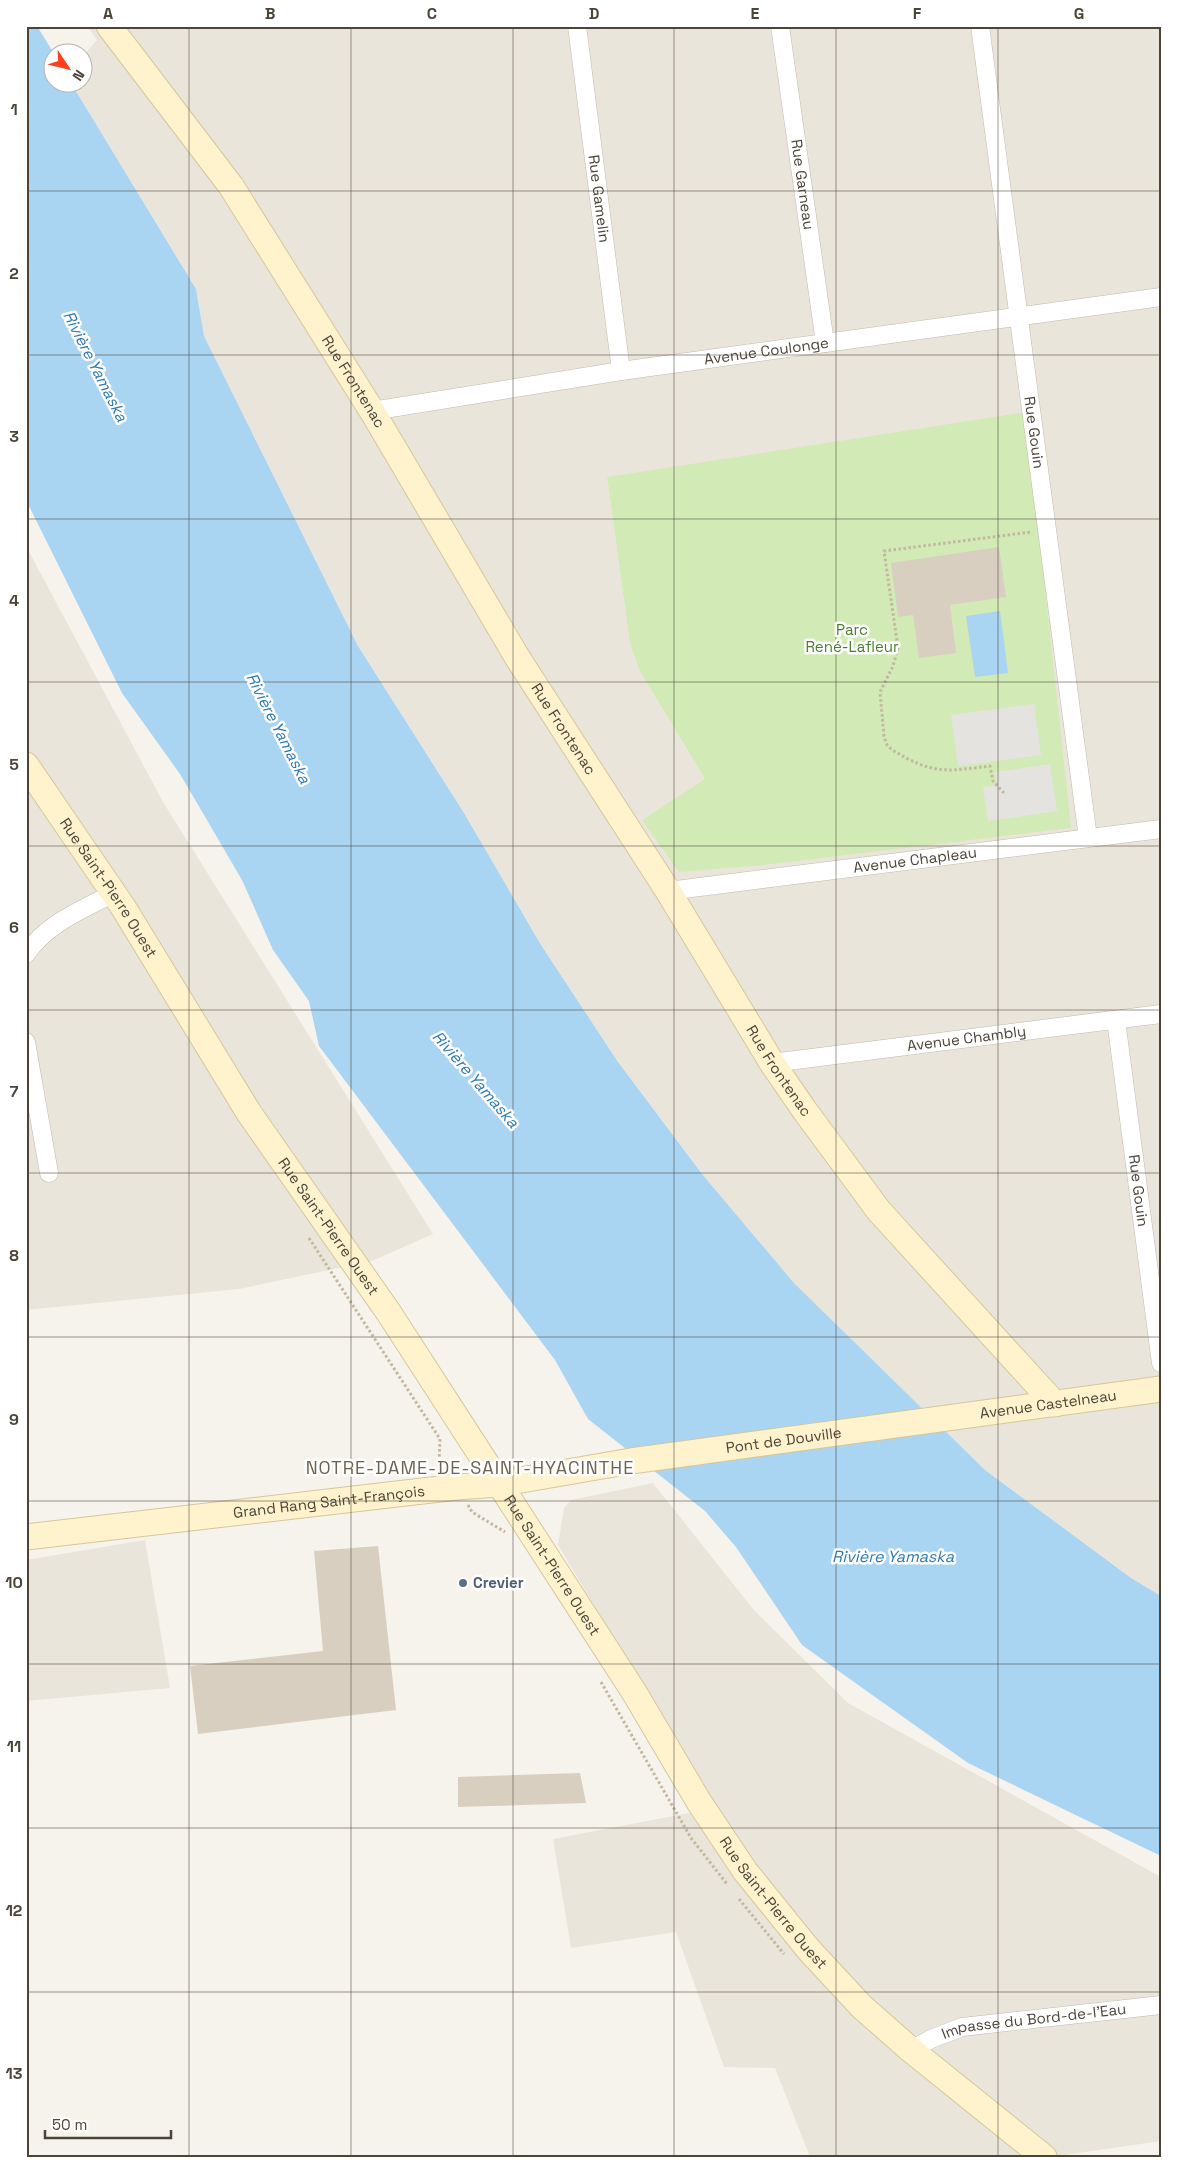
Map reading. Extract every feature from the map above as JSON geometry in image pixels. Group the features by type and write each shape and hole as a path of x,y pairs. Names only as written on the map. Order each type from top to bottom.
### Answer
{"main road":[{"name":"Rue Frontenac","path":"109,26 231,186 372,412 517,657 668,891 772,1064 879,1211 1055,1404"},
{"name":"Rue Saint-Pierre Ouest","path":"27,769 114,893 249,1113 389,1313 634,1692 699,1802 745,1871 809,1950 855,2000 911,2050 1044,2157"},
{"name":"Avenue Castelneau","path":"937,1420 1161,1389"},
{"name":"Pont de Douville","path":"631,1461 937,1420"},
{"name":"Grand Rang Saint-François","path":"26,1537 447,1488 498,1484 631,1461"}],"street":[{"name":"Rue Gamelin","path":"577,26 621,371"},
{"name":"Rue Garneau","path":"780,26 825,343"},
{"name":"Rue Gouin","path":"980,26 1088,838"},
{"name":"Avenue Coulonge","path":"372,412 621,371 1161,297"},
{"name":"Avenue Chapleau","path":"668,891 1161,828"},
{"path":"26,954 35,940 42,935 72,915 114,893"},
{"name":"Avenue Chambly","path":"772,1064 1161,1014"},
{"name":"Rue Gouin","path":"1116,1020 1161,1363"},
{"path":"26,1042 49,1173"},
{"name":"Impasse du Bord-de-l'Eau","path":"911,2050 931,2039 962,2027 1161,2005"}],"path":[{"path":"1004,793 993,781 990,766 950,771 933,769 914,762 887,745 884,736 880,692 893,666 898,648 884,551 1047,530"}],"shaded area":[{"path":"87,26 1161,26 1161,1596 1131,1578 985,1470 794,1283 702,1174 618,1062 541,945 464,813 358,646 204,336 196,289 76,92 92,92 92,46 97,40","holes":["607,477 705,779 639,670 630,644"]},
{"path":"26,546 163,802 433,1234 372,1261 239,1289 26,1310"},
{"path":"1034,704 1041,755 958,766 951,715"},
{"path":"1050,764 1057,811 988,821 983,787 997,785 995,772"},
{"path":"653,1483 753,1609 848,1703 1161,1877 1161,2141 1051,2157 810,2157 775,2068 724,2067 676,1932 571,1948 553,1839 715,1808 558,1545 564,1508 571,1500"},
{"path":"145,1540 170,1688 26,1701 26,1560"}],"green space":[{"name":"Parc René-Lafleur","path":"1026,412 1071,828 763,865 679,872 642,820 705,779 639,670 630,644 607,477"}],"water":[{"name":"Rivière Yamaska","path":"26,26 37,26 47,42 42,42 42,92 76,92 196,289 204,336 358,646 464,813 541,945 618,1062 702,1174 794,1283 985,1470 1131,1578 1161,1596 1161,1856 968,1763 802,1645 736,1547 705,1511 588,1419 555,1360 319,1046 309,1001 273,950 242,880 180,774 122,693 26,500"},
{"path":"1000,611 1008,673 975,677 966,616"}],"building":[{"path":"999,547 1006,597 950,605 956,653 919,658 913,615 898,617 891,563"},
{"path":"378,1546 396,1710 198,1734 190,1666 323,1651 314,1551"},
{"path":"580,1773 586,1803 458,1807 458,1777"}],"place":[{"name":"Crevier","path":"463,1583"}],"district":[{"name":"NOTRE-DAME-DE-SAINT-HYACINTHE","path":"470,1468"}]}
